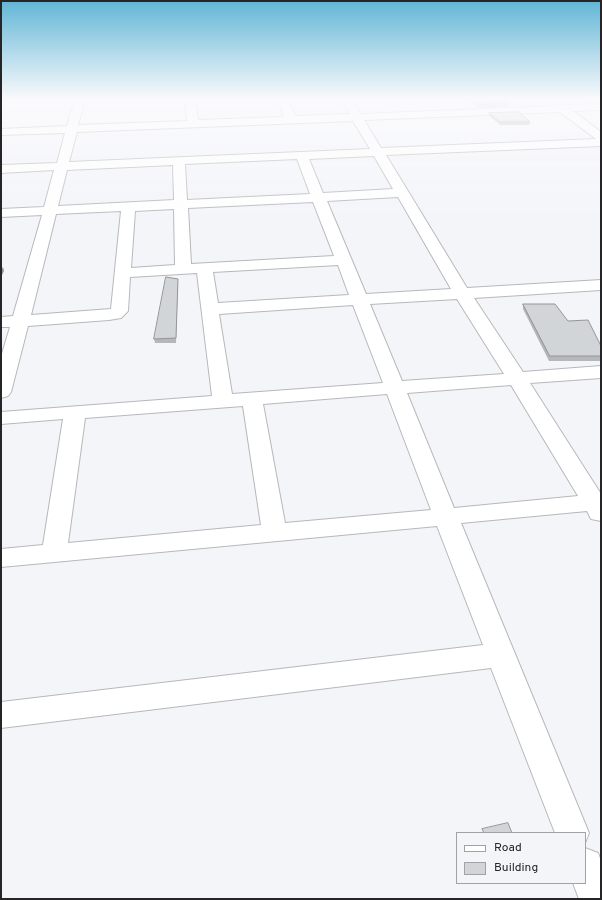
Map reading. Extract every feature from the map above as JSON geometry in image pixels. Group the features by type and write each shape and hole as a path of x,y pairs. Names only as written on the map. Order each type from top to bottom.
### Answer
{"street":[{"path":"1,392 69,141"},
{"path":"1,558 274,532 599,506 462,293 372,141"},
{"path":"1,169 601,142"},
{"path":"302,156 572,832"},
{"path":"179,161 183,269"},
{"path":"1,213 403,193"},
{"path":"1,322 115,314 119,310 128,207"},
{"path":"122,273 344,260"},
{"path":"204,268 224,401"},
{"path":"211,309 601,285"},
{"path":"1,418 601,372"},
{"path":"252,399 274,532"},
{"path":"54,554 75,412"},
{"path":"1,715 501,655"},
{"path":"586,869 598,899"}],"building":[{"path":"166,277 178,279 176,338 154,339"},
{"path":"523,304 555,304 568,321 588,320 601,346 601,356 550,356"},
{"path":"508,823 512,832 484,832 482,829"}]}
